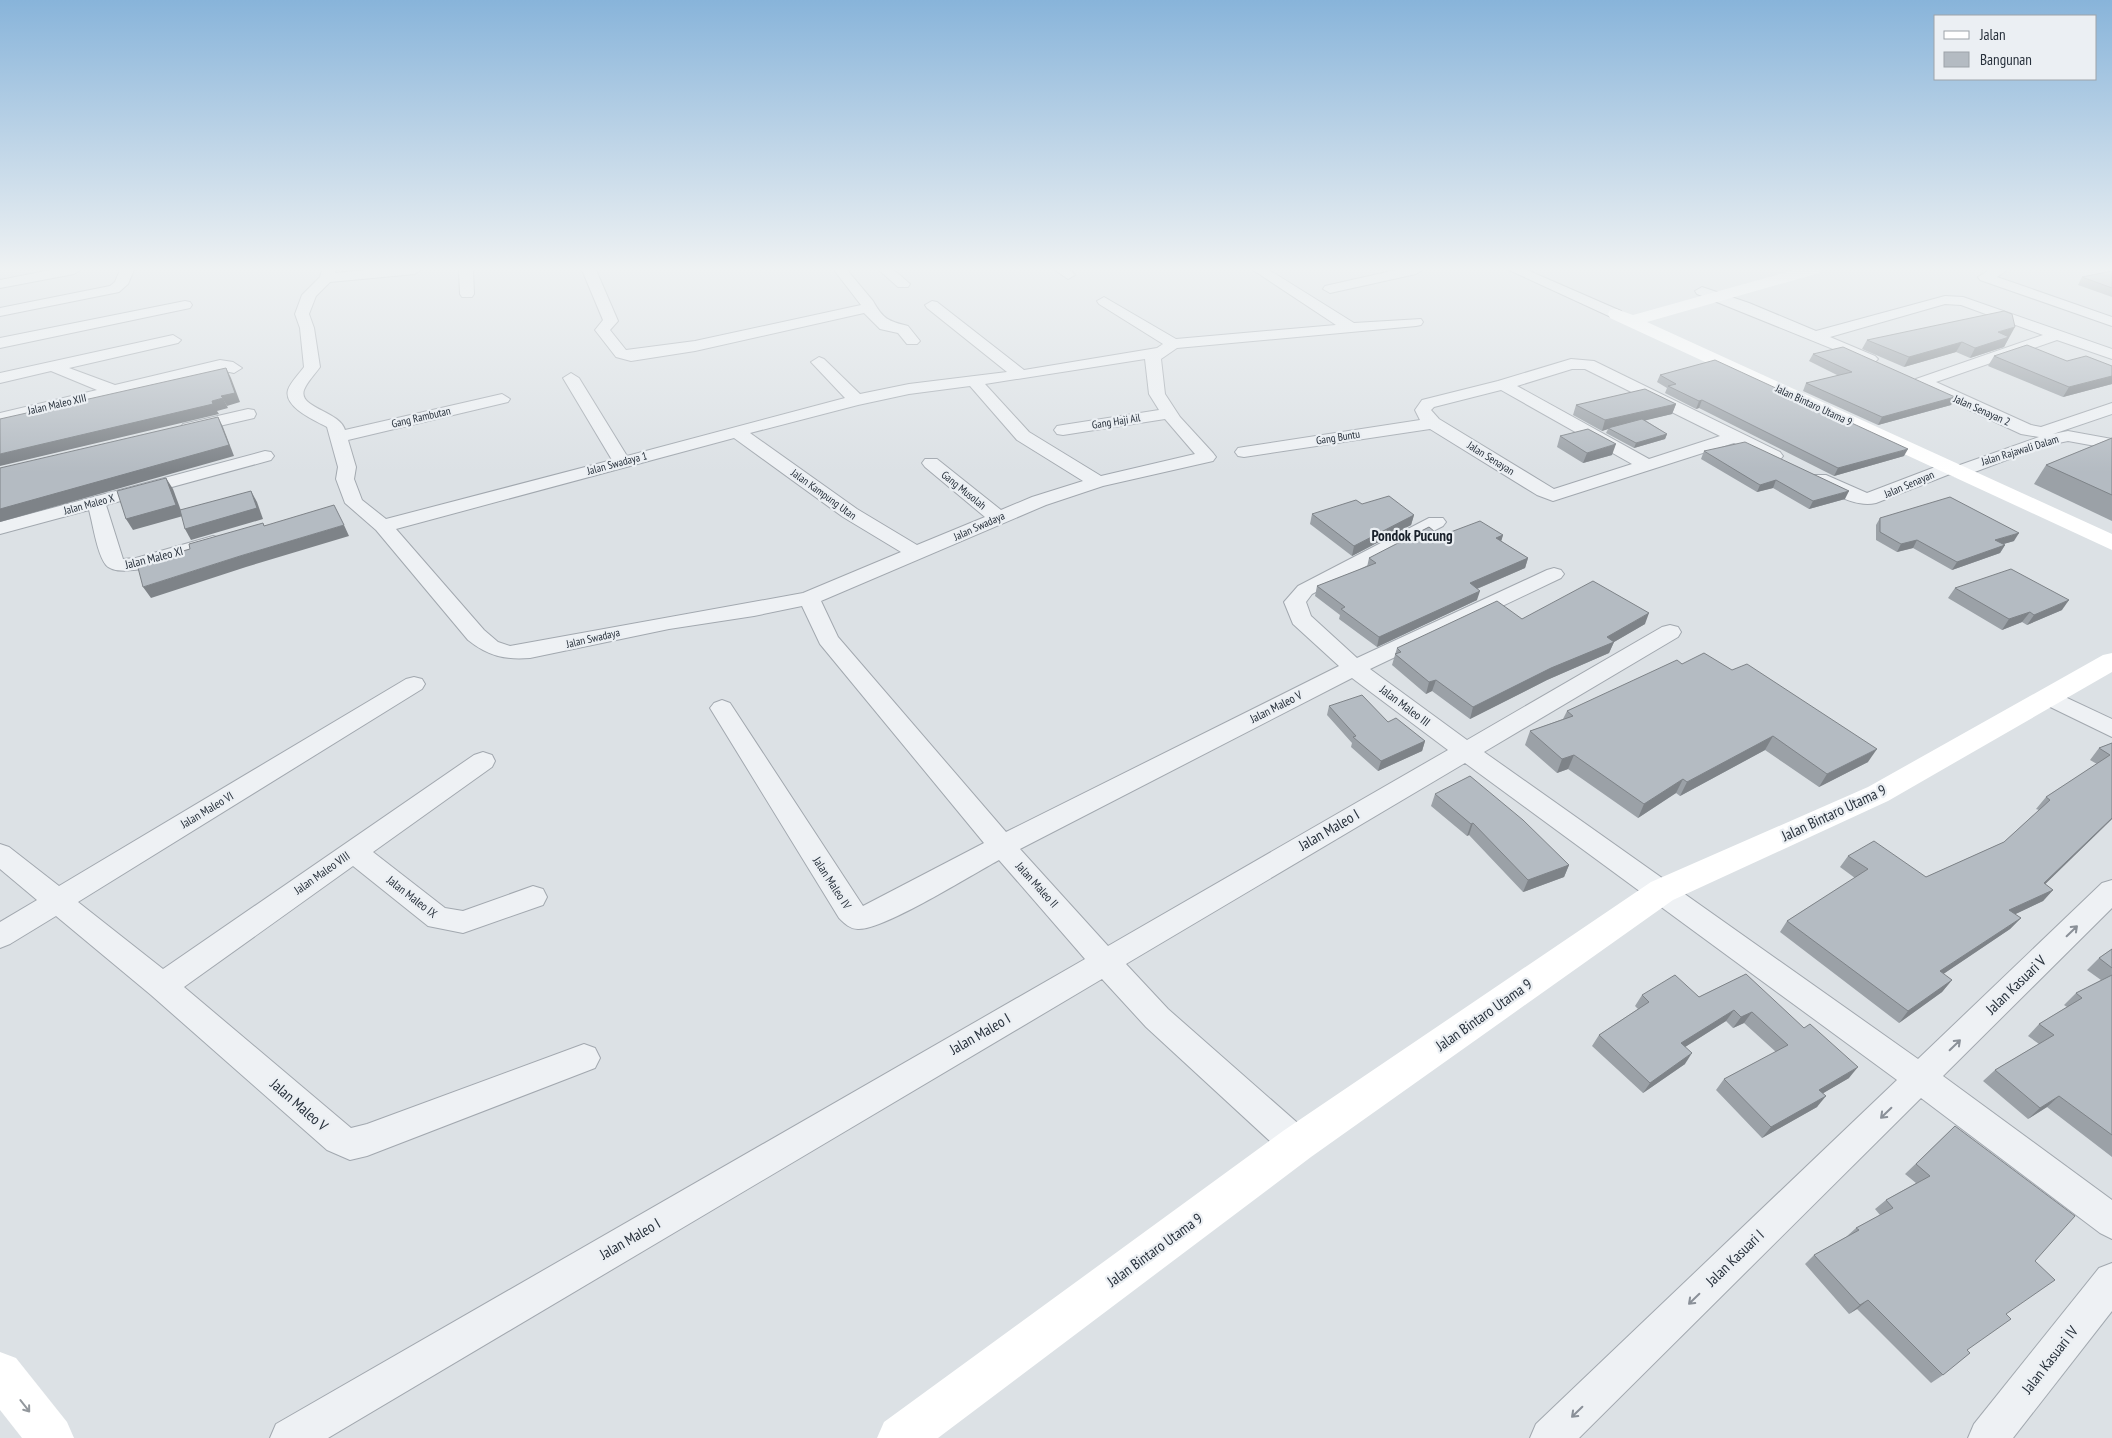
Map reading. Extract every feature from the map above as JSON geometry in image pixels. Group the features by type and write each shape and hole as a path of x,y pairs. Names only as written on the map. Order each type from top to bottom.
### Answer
{"street":[{"name":"Jalan Maleo XIII","path":"0,344 33,337"},
{"path":"308,337 312,367 296,390 296,397 304,407 335,424 347,467 345,479 354,503 383,526"},
{"path":"608,337 621,354 631,356 735,337"},
{"path":"909,337 912,342"},
{"path":"973,337 1021,375"},
{"path":"1152,337 1166,348 1273,337"},
{"name":"Jalan Bintaro Utama 9","path":"1667,337 2112,543"},
{"path":"1818,337 1886,367"},
{"path":"1922,382 2050,337"},
{"path":"2067,337 2112,354"},
{"path":"0,378 174,340"},
{"name":"Jalan Maleo XIII","path":"0,344 115,391"},
{"name":"Jalan Swadaya 1","path":"383,526 856,400 909,389 1021,375 1166,348"},
{"name":"Jalan Swadaya","path":"383,526 476,635 490,647 510,653 563,645 652,625 754,610 809,598 882,569 915,552 998,517 1098,482 1207,457 1169,413 1157,394 1153,357 1166,348"},
{"path":"819,362 856,400"},
{"path":"1433,423 1427,418 1423,410 1428,403 1503,385 1571,364 1588,364 1788,463"},
{"name":"Jalan Maleo XIII","path":"0,418 220,365 228,365 234,368"},
{"name":"Jalan Senayan 2","path":"1904,374 2027,430 2042,432 2112,408"},
{"path":"571,378 622,462"},
{"path":"974,382 1024,436 1098,482"},
{"path":"1503,385 1647,465"},
{"name":"Gang Rambutan","path":"340,437 502,399"},
{"name":"Gang Haji Ail","path":"1063,430 1169,413"},
{"path":"172,432 248,414"},
{"name":"Jalan Senayan","path":"1433,423 1553,495 1734,437"},
{"name":"Gang Buntu","path":"1244,452 1433,423"},
{"name":"Jalan Kampung Utan","path":"736,431 850,513 915,552"},
{"name":"Jalan Rajawali Dalam","path":"1954,470 2039,442 2068,436 2112,444"},
{"name":"Jalan Maleo X","path":"0,528 265,456"},
{"name":"Gang Musolah","path":"931,463 998,517"},
{"name":"Jalan Senayan","path":"1806,472 1859,498 1869,499 1954,470"},
{"name":"Jalan Maleo XI","path":"96,502 113,561 118,566 138,564 230,537"},
{"name":"Jalan Maleo III","path":"1436,522 1305,590 1294,602 1301,618 1354,668 1464,751 1662,891"},
{"name":"Jalan Maleo V","path":"1002,846 1354,668 1554,574"},
{"name":"Jalan Maleo II","path":"809,598 828,639 1002,846 1105,962 1157,1018 1297,1144"},
{"name":"Jalan Maleo I","path":"290,1438 1670,632"},
{"name":"Jalan Bintaro Utama 9","path":"900,1438 1297,1144 1662,891 1878,794 2050,698 2112,661"},
{"name":"Jalan Maleo VI","path":"0,936 414,684"},
{"path":"2050,698 2112,729"},
{"name":"Jalan Maleo IV","path":"722,708 849,910 857,918 871,916 1002,846"},
{"name":"Jalan Maleo VIII","path":"162,986 483,760"},
{"name":"Jalan Maleo IX","path":"353,851 438,918 463,922 533,897"},
{"path":"0,854 59,900"},
{"path":"1662,891 1921,1079 2112,1221"},
{"name":"Jalan Kasuari V","path":"1921,1079 2112,891"},
{"name":"Jalan Maleo V","path":"59,900 339,1139 350,1144 367,1140 584,1058"},
{"name":"Jalan Kasuari I","path":"1550,1438 1921,1079"},
{"name":"Jalan Kasuari IV","path":"1988,1438 2112,1281"},
{"path":"0,1374 51,1438"}],"building":[{"path":"1881,337 2009,337 1975,348 1962,342 1909,357 1867,340"},
{"path":"2027,345 2067,361 2086,356 2112,366 2112,376 2069,387 1994,356"},
{"path":"1843,347 1955,397 1882,417 1806,383 1852,372 1813,354"},
{"path":"1715,360 1908,449 1838,468 1702,400 1699,401 1668,386 1676,384 1660,375"},
{"path":"226,368 235,393 221,396 223,398 212,401 213,404 0,454 0,419"},
{"path":"1645,389 1676,404 1605,420 1576,405"},
{"path":"218,417 229,445 0,509 0,468"},
{"path":"1642,419 1667,434 1636,443 1608,428"},
{"path":"1588,429 1616,444 1587,453 1560,436"},
{"path":"2112,438 2112,495 2046,465"},
{"path":"1745,442 1849,491 1813,501 1776,480 1760,485 1704,451"},
{"path":"166,478 176,505 126,519 117,491"},
{"path":"251,491 257,508 185,529 180,510"},
{"path":"1389,496 1414,515 1354,546 1312,514 1356,500 1362,504"},
{"path":"1950,497 2019,533 1995,540 2005,545 1957,562 1917,540 1901,544 1880,532 1880,518"},
{"path":"334,505 344,525 143,587 137,564 190,549 189,544 263,523 264,526"},
{"path":"1480,521 1503,535 1496,538 1528,558 1470,583 1480,591 1379,637 1341,609 1345,607 1317,586 1376,563 1369,558 1429,527 1440,536"},
{"path":"2011,569 2069,600 2034,615 2030,612 2009,619 1955,588"},
{"path":"1593,581 1649,613 1607,637 1614,642 1551,668 1473,707 1436,680 1429,682 1395,654 1401,652 1397,648 1497,601 1522,619"},
{"path":"1704,653 1732,670 1747,664 1877,749 1827,774 1773,736 1687,782 1683,779 1644,804 1574,755 1562,759 1530,731 1573,716 1567,711 1677,660 1682,664"},
{"path":"1362,695 1388,722 1396,718 1425,741 1381,761 1353,737 1356,736 1329,706"},
{"path":"2112,743 2112,818 2044,883 2053,890 2009,910 2021,918 1940,971 1952,980 1908,1011 1787,921 1868,869 1848,856 1874,841 1926,877 2004,842 2050,800 2046,797 2110,755 2099,748"},
{"path":"1470,776 1523,820 1569,865 1528,880 1473,823 1471,824 1435,794"},
{"path":"2112,949 2112,968 2099,958"},
{"path":"1746,974 1804,1028 1810,1024 1858,1067 1819,1090 1826,1096 1771,1127 1724,1079 1788,1045 1752,1012 1741,1017 1734,1010 1681,1043 1692,1053 1650,1083 1599,1035 1649,1002 1642,995 1675,975 1699,997"},
{"path":"2112,975 2112,1135 2059,1096 2040,1108 1995,1070 2054,1035 2039,1024 2082,998 2076,993"},
{"path":"1955,1126 2075,1216 2035,1261 2055,1280 2006,1314 2011,1319 1967,1350 1970,1353 1943,1375 1868,1300 1860,1305 1814,1255 1859,1230 1856,1228 1893,1208 1886,1200 1930,1176 1916,1164"}],"district":[{"name":"Pondok Pucung","path":"1412,536"}]}
